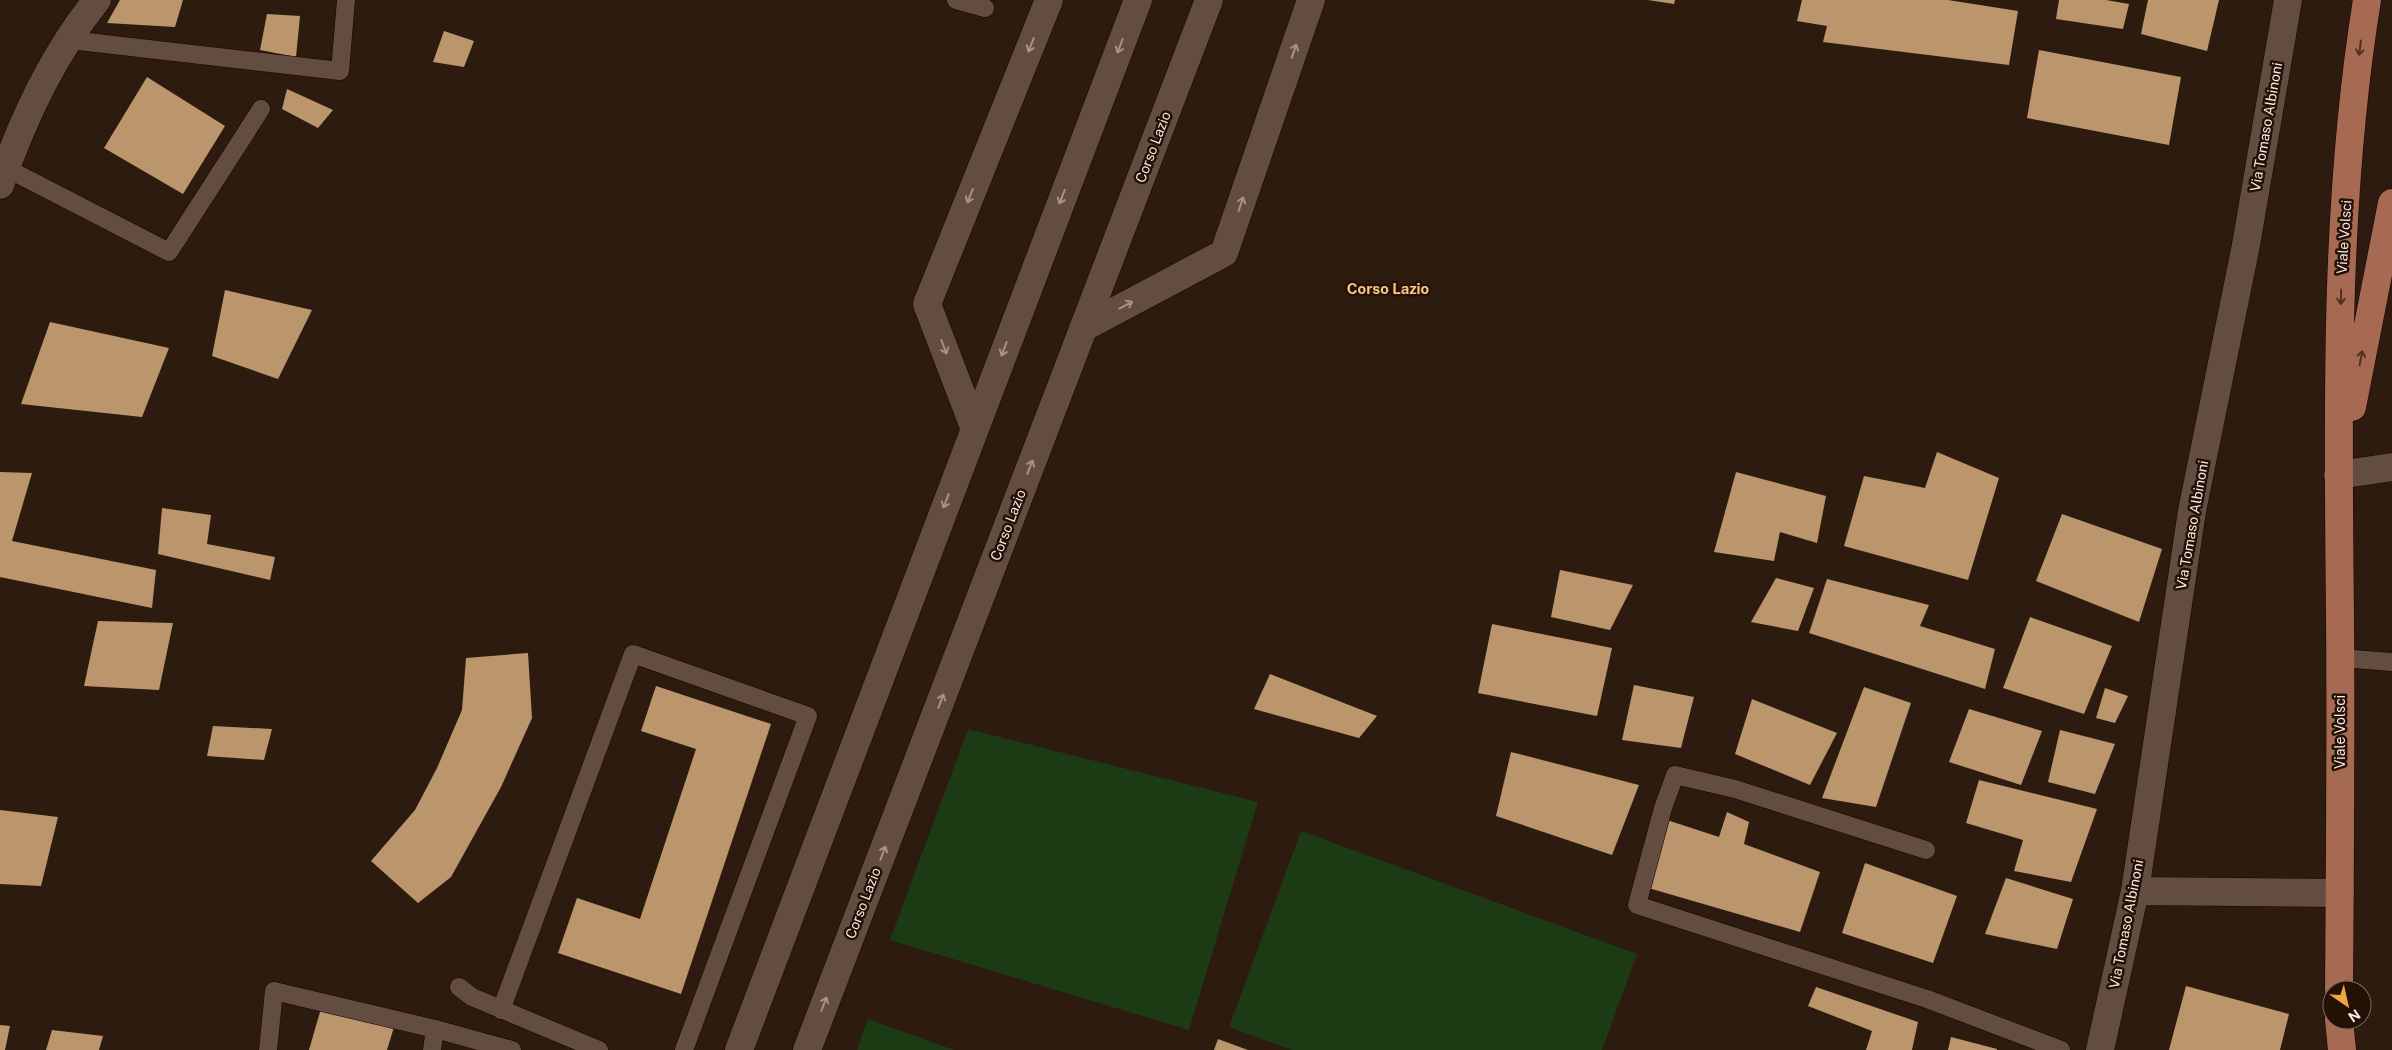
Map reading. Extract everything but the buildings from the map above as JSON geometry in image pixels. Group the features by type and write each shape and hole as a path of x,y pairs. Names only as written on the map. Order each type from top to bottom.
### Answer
{"main road":[{"name":"Viale Volsci","path":"2339,980 2340,658 2338,475 2341,256 2360,47 2367,0"},
{"name":"Viale Volsci","path":"2338,475 2392,203"},
{"path":"2340,1030 2342,1050"}],"street":[{"path":"3,177 48,74 97,0"},
{"path":"974,427 927,304 1049,0"},
{"path":"739,1050 974,427 1138,0"},
{"name":"Corso Lazio","path":"807,1050 1209,0"},
{"path":"1083,328 1224,253 1311,0"},
{"name":"Via Tomaso Albinoni","path":"2100,1050 2135,891 2192,511 2246,245 2288,0"},
{"path":"2338,475 2392,467"},
{"path":"2135,891 2340,893"}],"lane":[{"path":"70,40 340,71 346,0"},
{"path":"956,0 985,8"},
{"path":"3,177 168,252 261,109"},
{"path":"501,1010 633,654 808,716 684,1050"},
{"path":"2340,658 2392,662"},
{"path":"1926,850 1736,789 1675,775 1663,808 1637,905 1927,999 2061,1050"},
{"path":"459,987 472,997 599,1050"},
{"path":"268,1050 274,992 435,1029 512,1050"},
{"path":"432,1050 435,1029"}],"green space":[{"path":"968,729 1258,802 1189,1030 890,940"},
{"path":"1301,831 1637,954 1602,1050 1292,1050 1229,1027"},
{"path":"868,1019 954,1050 857,1050"}],"district":[{"name":"Corso Lazio","path":"1388,288"}]}
